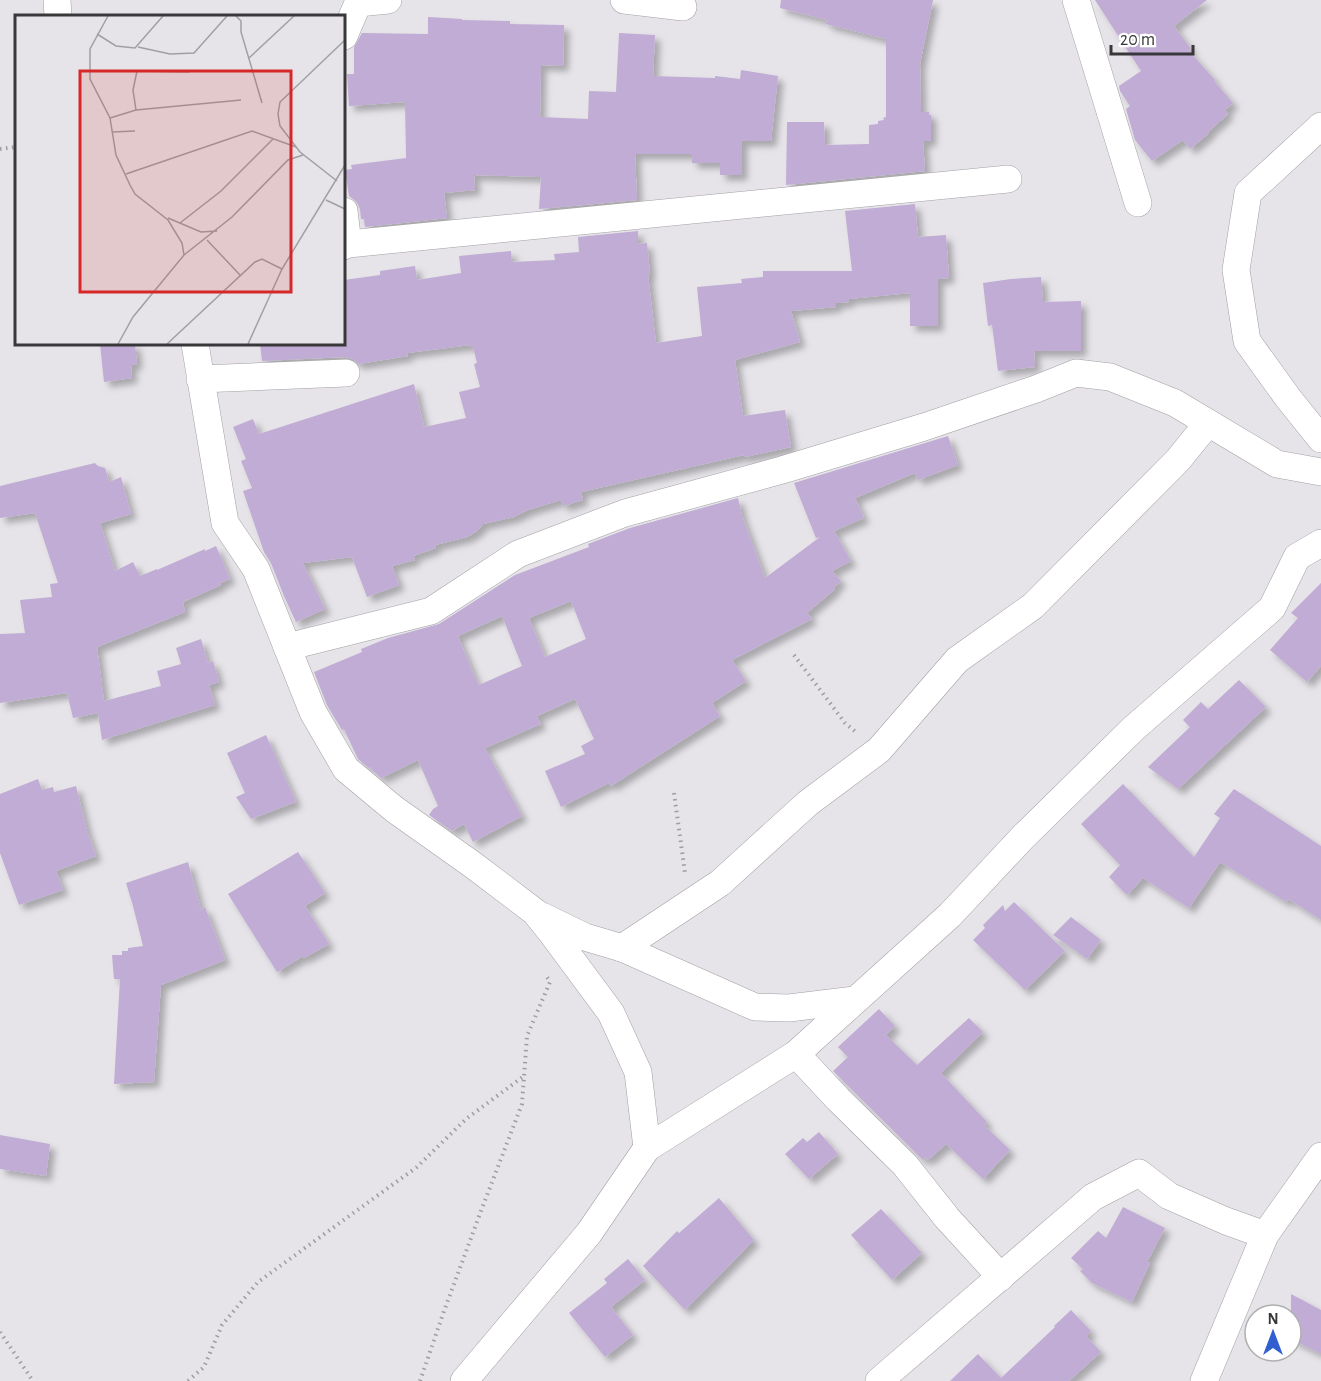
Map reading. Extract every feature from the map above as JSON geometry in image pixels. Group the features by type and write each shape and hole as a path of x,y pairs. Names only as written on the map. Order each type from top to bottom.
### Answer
{"street":[{"path":"57,0 58,15"},
{"path":"345,34 358,3 388,0"},
{"path":"624,0 684,7"},
{"path":"1076,0 1138,203"},
{"path":"1321,126 1248,193 1236,270 1247,341 1321,440"},
{"path":"345,228 346,245 1008,179"},
{"path":"195,345 225,523 256,568 313,712 346,769 394,809 473,864 535,912 585,938 622,948 755,1007 789,1008 855,1000"},
{"path":"200,379 346,373"},
{"path":"287,646 431,610 518,554 625,513 782,470 924,427 1076,373 1110,376 1175,403 1277,464 1321,472"},
{"path":"622,948 720,883 808,803 879,750 957,660 1033,606 1178,460 1208,423"},
{"path":"464,1381 589,1233 646,1148 796,1054 950,915 1023,837 1134,728 1272,608 1298,557 1321,543"},
{"path":"535,912 616,1023 638,1072 646,1148"},
{"path":"796,1054 904,1166 946,1218 1001,1277"},
{"path":"1204,1381 1265,1235 1321,1156"},
{"path":"879,1381 1093,1197 1139,1173 1169,1196 1265,1235"}],"path":[{"path":"0,149 15,147"},
{"path":"794,655 845,723 879,750"},
{"path":"420,1381 522,1104 527,1036 550,982 545,972"},
{"path":"188,1381 204,1367 222,1325 258,1282 417,1167 466,1119 524,1075"},
{"path":"0,1332 33,1381"}],"building":[{"path":"781,0 933,0 920,64 921,112 929,112 931,115 931,141 923,141 925,171 786,185 787,122 824,122 825,145 869,144 869,125 878,124 878,121 886,117 886,39 826,24 827,20 780,8"},
{"path":"1095,0 1207,0 1174,26 1191,49 1189,51 1233,103 1225,110 1228,114 1190,149 1183,140 1152,161 1135,140 1126,109 1130,106 1119,86 1141,71"},
{"path":"428,17 510,21 510,24 564,25 563,66 541,65 540,117 588,119 589,91 616,92 619,33 655,35 653,76 715,78 715,76 740,79 741,70 778,76 771,141 742,141 742,175 720,175 720,163 692,163 690,154 635,154 637,200 539,209 541,177 474,175 475,190 444,193 447,218 365,227 357,202 349,196 345,170 352,169 351,165 406,158 405,102 349,106 347,74 354,74 354,47 362,33 428,34"},
{"path":"915,204 918,237 946,235 949,278 938,279 938,326 910,326 910,293 848,299 849,302 836,303 836,307 791,311 800,342 735,360 743,416 785,410 791,447 745,457 744,455 581,492 583,500 563,506 561,500 528,510 514,517 483,524 467,537 435,545 436,548 413,556 415,560 392,566 399,585 367,597 352,557 303,563 325,609 296,622 264,552 243,491 252,488 241,461 246,459 233,427 253,419 259,434 414,384 424,427 466,418 459,392 480,387 474,364 477,363 473,347 470,345 407,353 408,356 358,364 353,359 345,357 262,361 260,345 345,345 345,280 380,275 380,271 415,266 417,280 461,273 459,256 511,251 512,262 555,260 554,254 579,252 578,237 638,231 638,244 647,243 650,275 648,275 656,343 702,336 697,287 742,283 741,279 763,277 763,271 852,271 845,211"},
{"path":"1041,277 1043,302 1081,301 1081,351 1034,351 1035,367 998,371 992,325 988,326 983,283"},
{"path":"100,345 135,345 137,364 131,365 132,378 104,382"},
{"path":"948,436 958,465 918,480 915,473 855,498 864,518 834,531 851,561 832,571 841,581 807,613 812,619 732,660 746,681 712,703 720,716 611,786 609,783 561,807 545,771 585,754 581,746 594,739 575,699 537,716 541,724 485,748 522,816 473,842 464,824 452,831 429,815 438,806 418,760 381,778 358,759 344,729 342,730 327,705 314,672 362,652 361,649 388,638 439,624 515,575 589,547 588,544 630,528 738,498 742,516 765,578 820,537 816,538 794,483","holes":["571,601 586,639 545,657 529,618","502,616 522,666 479,685 458,636"]},
{"path":"95,463 105,468 109,482 121,477 131,514 100,523 115,571 133,562 140,576 216,546 230,579 183,602 185,612 97,647 104,701 161,686 157,671 181,664 176,648 201,639 208,663 213,661 219,682 209,685 215,705 102,740 98,713 73,718 67,693 0,703 0,634 25,633 20,600 52,597 50,584 58,583 35,513 0,518 0,486"},
{"path":"1321,583 1321,666 1307,682 1270,650 1298,618 1291,613"},
{"path":"1239,680 1266,707 1178,789 1148,767 1190,727 1183,720 1201,702 1208,709"},
{"path":"266,735 296,802 251,819 236,797 245,793 227,753"},
{"path":"38,779 42,790 53,787 54,792 76,786 96,856 56,871 63,890 19,905 0,853 0,794"},
{"path":"1123,784 1194,857 1220,818 1214,814 1234,789 1321,846 1321,920 1288,899 1286,902 1220,862 1189,908 1143,878 1127,895 1109,877 1120,865 1081,824"},
{"path":"298,852 325,893 305,906 329,944 277,972 228,894"},
{"path":"188,862 201,910 205,907 225,960 161,985 154,1082 114,1084 120,979 114,979 112,955 122,955 122,951 128,951 128,948 143,946 126,883"},
{"path":"1014,902 1065,951 1025,990 973,940 985,928 983,925 1003,905 1005,911"},
{"path":"1071,917 1101,940 1087,959 1053,935"},
{"path":"879,1009 895,1026 886,1035 917,1065 969,1018 983,1032 941,1073 987,1122 984,1125 1010,1150 983,1179 946,1144 928,1160 926,1157 923,1160 833,1071 848,1057 838,1047"},
{"path":"819,1132 838,1154 809,1179 785,1154 803,1138 807,1142"},
{"path":"0,1135 50,1144 46,1176 0,1169"},
{"path":"719,1198 754,1240 685,1310 643,1266 677,1231 679,1233"},
{"path":"1123,1207 1165,1228 1147,1262 1150,1263 1132,1302 1092,1283 1080,1271 1083,1269 1071,1258 1098,1231 1106,1238"},
{"path":"881,1209 922,1253 892,1280 851,1235"},
{"path":"628,1259 645,1280 611,1307 633,1335 605,1357 569,1313 607,1283 604,1279"},
{"path":"1291,1294 1321,1310 1321,1354 1303,1345 1303,1303 1291,1303"},
{"path":"1071,1310 1091,1331 1086,1336 1101,1352 1069,1381 950,1381 978,1354 1001,1378"}]}
